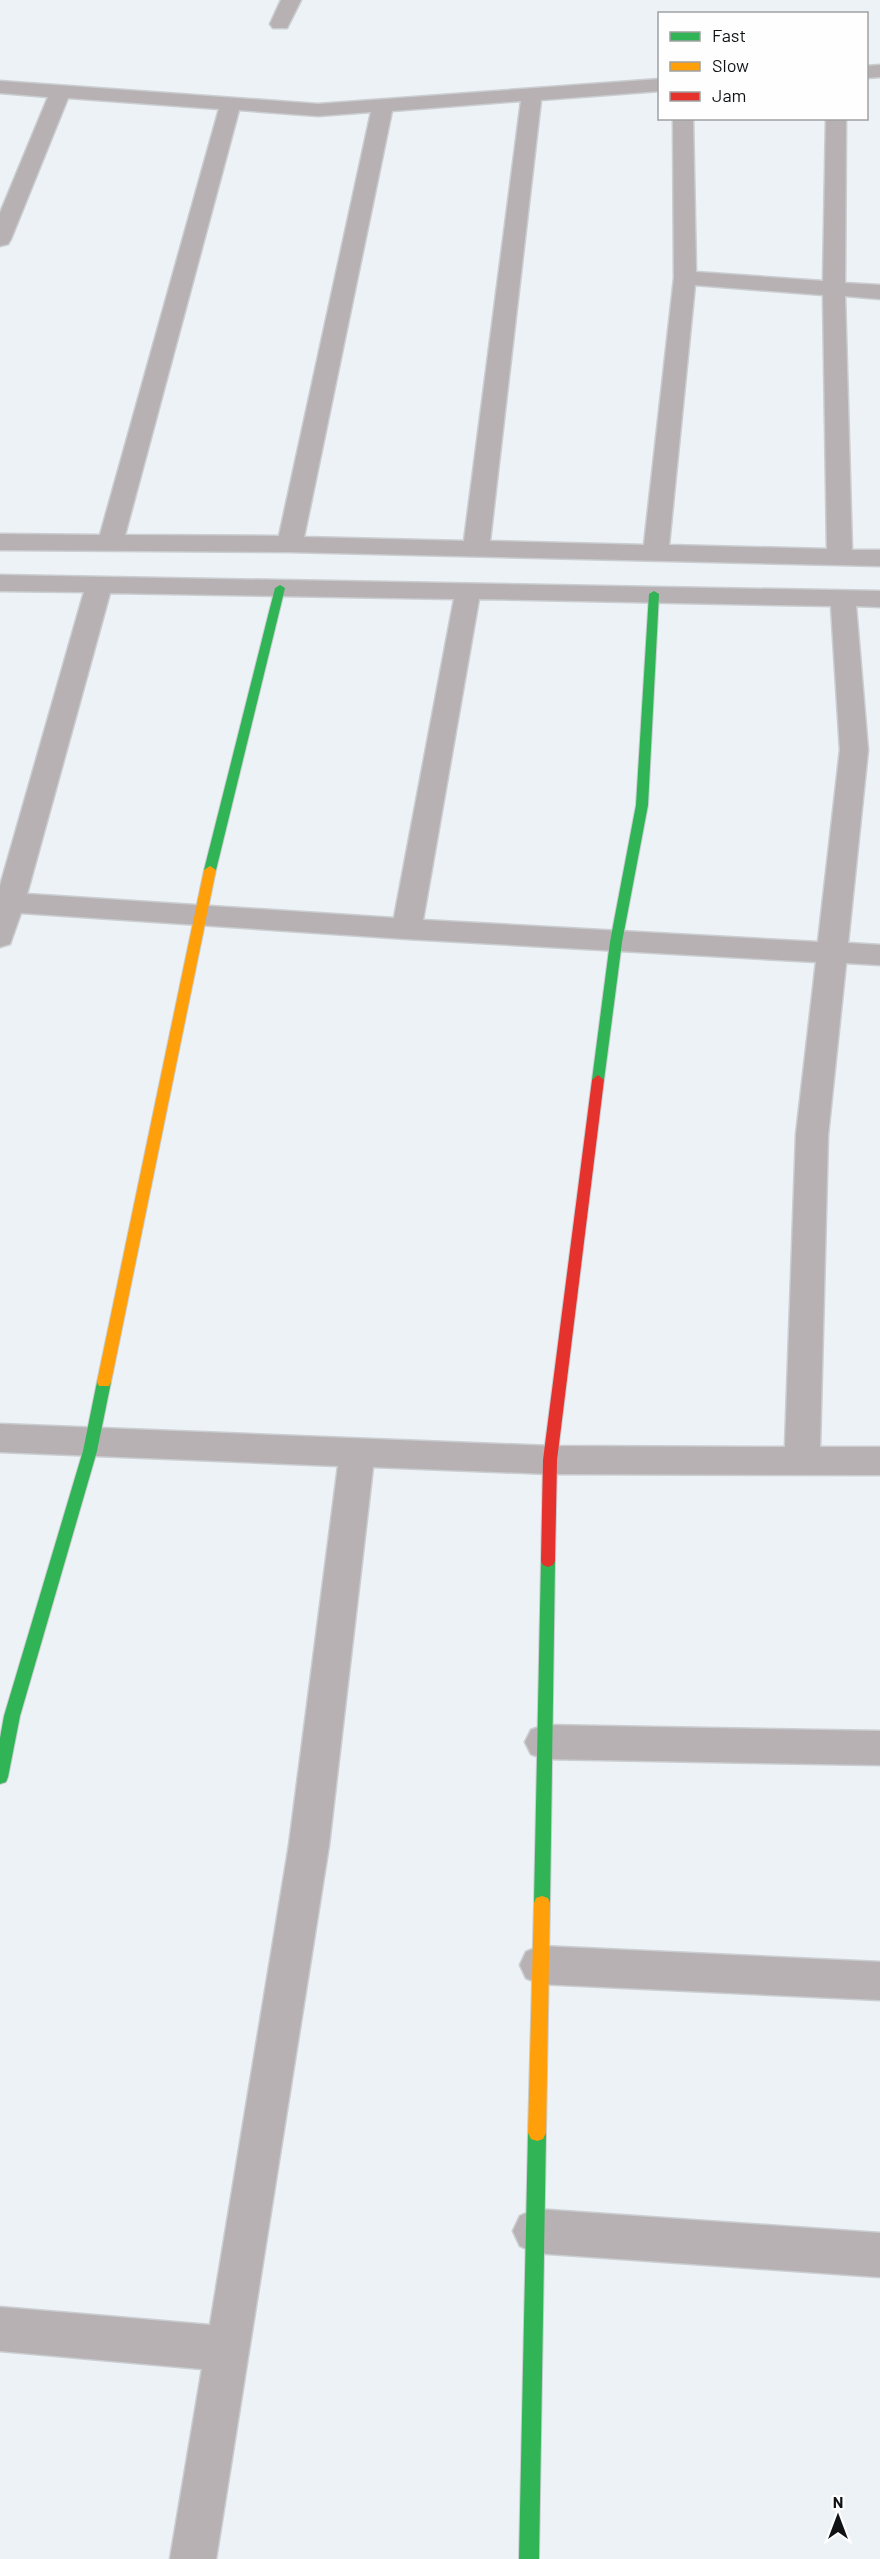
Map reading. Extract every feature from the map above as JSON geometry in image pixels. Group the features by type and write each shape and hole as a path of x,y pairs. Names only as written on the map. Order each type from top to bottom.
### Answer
{"street":[{"path":"280,24 291,0"},
{"path":"0,87 318,110 658,85"},
{"path":"0,239 60,92"},
{"path":"476,549 532,93"},
{"path":"110,544 231,104"},
{"path":"290,544 383,105"},
{"path":"656,553 685,278 683,120"},
{"path":"836,120 834,290 840,556"},
{"path":"685,278 880,292"},
{"path":"0,542 290,544 880,558"},
{"path":"0,583 880,599"},
{"path":"0,937 5,902 99,585"},
{"path":"0,1777 6,1715 91,1442 199,916 280,588"},
{"path":"408,929 468,591"},
{"path":"529,2559 550,1460 616,942 642,805 654,594"},
{"path":"802,1459 812,1135 854,750 843,598"},
{"path":"5,902 616,942 880,955"},
{"path":"0,1438 550,1460 880,1461"},
{"path":"193,2559 309,1845 357,1454"},
{"path":"544,1742 880,1748"},
{"path":"540,1965 880,1981"},
{"path":"535,2231 880,2255"},
{"path":"0,2329 228,2349"}],"traffic: fast":[{"path":"210,870 280,588"},
{"path":"598,1080 616,942 642,805 654,594"},
{"path":"0,1777 12,1716 90,1451 104,1382"},
{"path":"542,1903 548,1561"},
{"path":"529,2559 537,2133"}],"traffic: slow":[{"path":"104,1382 210,870"},
{"path":"537,2133 542,1903"}],"traffic: jam":[{"path":"548,1561 550,1460 598,1080"}]}
